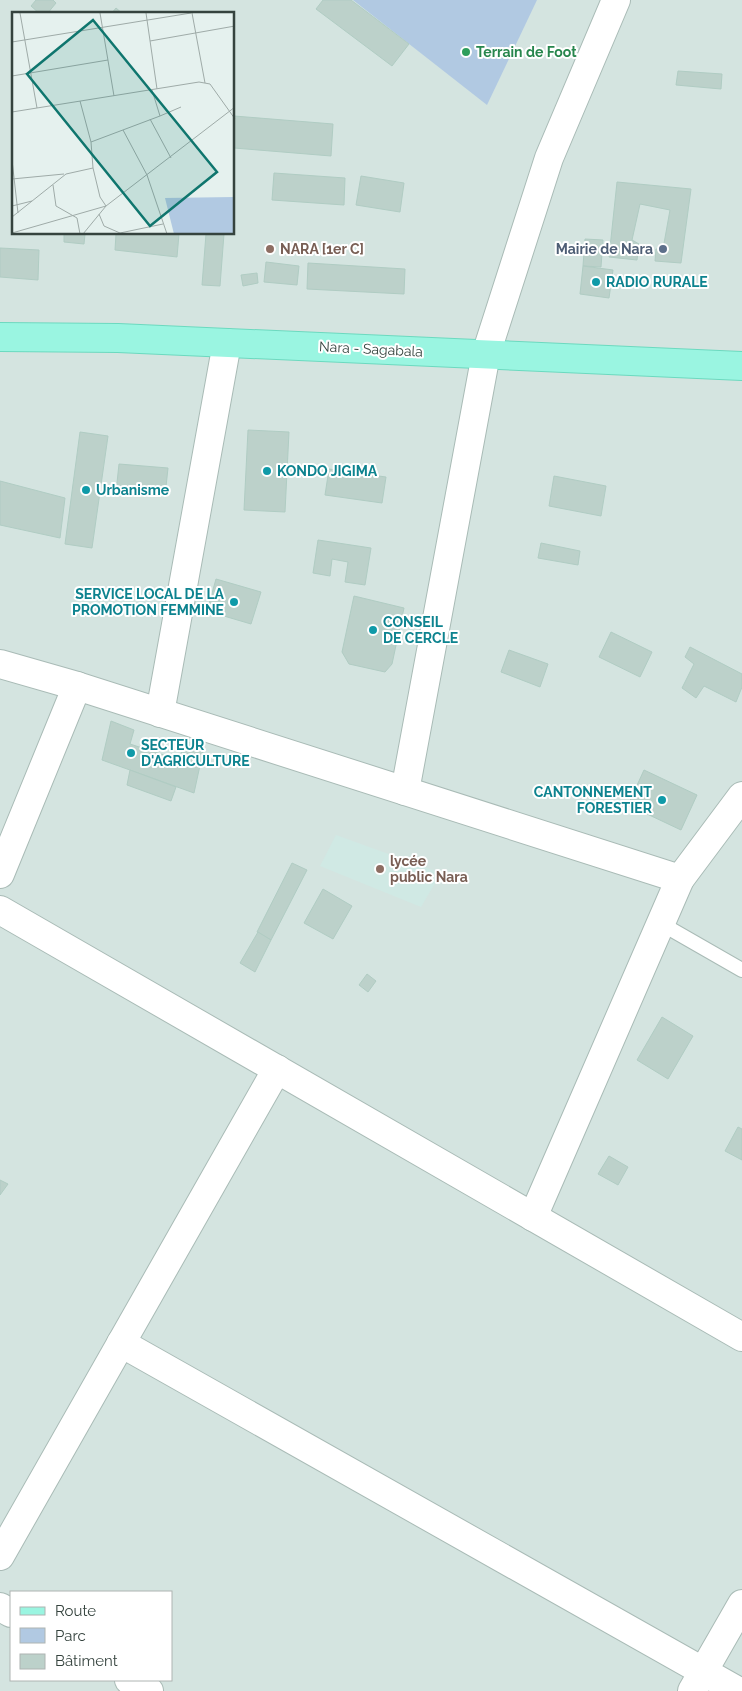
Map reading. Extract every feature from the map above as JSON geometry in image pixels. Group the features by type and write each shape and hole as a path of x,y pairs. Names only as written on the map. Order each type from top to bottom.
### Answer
{"main road":[{"name":"Nara - Sagabala","path":"0,336 118,338 742,366"}],"street":[{"path":"405,791 486,354 549,158 616,0"},
{"path":"160,713 227,343"},
{"path":"0,664 76,686 680,879"},
{"path":"0,874 76,686"},
{"path":"533,1217 680,879 742,796"},
{"path":"0,910 742,1337"},
{"path":"0,1556 277,1069"},
{"path":"121,1343 697,1681 738,1691"},
{"path":"697,1681 742,1604"},
{"path":"131,1681 149,1691"}],"lane":[{"path":"660,923 742,970"}],"shaded area":[{"path":"0,0 742,0 742,1691 0,1691"},
{"name":"lycée public Nara","path":"336,835 441,873 421,907 320,866"}],"green space":[{"name":"Terrain de Foot","path":"353,0 537,0 487,105"}],"building":[{"path":"36,0 53,0 56,3 49,12 38,12 31,6"},
{"path":"323,0 351,0 409,44 392,66 316,9"},
{"path":"116,8 121,12 113,12"},
{"path":"678,71 722,74 721,89 676,85"},
{"path":"235,116 333,124 331,156 235,148"},
{"path":"274,173 345,178 344,205 272,200"},
{"path":"361,176 404,183 400,212 356,205"},
{"path":"617,182 691,189 681,263 655,261 656,249 663,249 670,210 640,204 632,240 639,244 637,260 609,257"},
{"path":"64,235 85,235 84,244 64,242"},
{"path":"116,235 179,235 177,257 115,250"},
{"path":"206,235 224,235 220,286 202,285"},
{"name":"RADIO RURALE","path":"585,239 603,240 601,267 583,266"},
{"path":"0,248 39,250 38,280 0,277"},
{"path":"266,262 299,266 297,285 264,282"},
{"path":"308,263 405,269 404,294 307,289"},
{"name":"RADIO RURALE","path":"583,266 613,270 609,298 580,294"},
{"path":"257,273 258,283 243,286 241,275"},
{"name":"KONDO JIGIMA","path":"248,430 289,432 285,512 244,510"},
{"name":"Urbanisme","path":"80,432 108,436 92,548 65,544"},
{"path":"119,464 168,468 165,496 116,492"},
{"path":"329,469 386,477 382,503 325,495"},
{"path":"554,476 606,486 601,516 549,506"},
{"path":"0,481 65,498 60,538 0,525"},
{"name":"CONSEIL DE CERCLE","path":"318,540 371,548 365,585 345,582 348,562 332,559 330,576 313,573"},
{"path":"541,543 580,551 578,565 538,558"},
{"name":"SERVICE LOCAL DE LA PROMOTION FEMMINE","path":"216,579 261,592 251,624 207,611"},
{"name":"CONSEIL DE CERCLE","path":"354,596 404,608 392,664 385,672 349,664 342,652"},
{"path":"611,632 652,652 640,677 599,657"},
{"path":"690,647 742,674 742,687 736,702 704,686 696,698 682,688 694,664 685,657"},
{"path":"509,650 548,664 540,687 501,672"},
{"name":"SECTEUR D'AGRICULTURE","path":"111,721 134,730 130,744 179,760 185,741 204,747 194,793 102,760"},
{"name":"SECTEUR D'AGRICULTURE","path":"130,770 176,787 171,801 127,785"},
{"name":"CANTONNEMENT FORESTIER","path":"644,770 697,795 681,830 628,805"},
{"path":"292,863 307,870 271,940 257,932"},
{"path":"323,889 352,906 333,939 304,923"},
{"path":"258,932 271,940 255,972 240,963"},
{"path":"367,974 376,981 368,992 359,985"},
{"path":"662,1017 693,1036 668,1079 637,1060"},
{"path":"738,1127 742,1129 742,1160 725,1151"},
{"path":"609,1156 628,1167 618,1185 598,1174"},
{"path":"0,1180 8,1184 0,1195"}],"place":[{"name":"Terrain de Foot","path":"466,52"},
{"name":"NARA [1er C]","path":"270,249"},
{"name":"Mairie de Nara","path":"663,249"},
{"name":"RADIO RURALE","path":"596,282"},
{"name":"KONDO JIGIMA","path":"267,471"},
{"name":"Urbanisme","path":"86,490"},
{"name":"SERVICE LOCAL DE LA PROMOTION FEMMINE","path":"234,602"},
{"name":"CONSEIL DE CERCLE","path":"373,630"},
{"name":"SECTEUR D'AGRICULTURE","path":"131,753"},
{"name":"CANTONNEMENT FORESTIER","path":"662,800"},
{"name":"lycée public Nara","path":"380,869"}]}
